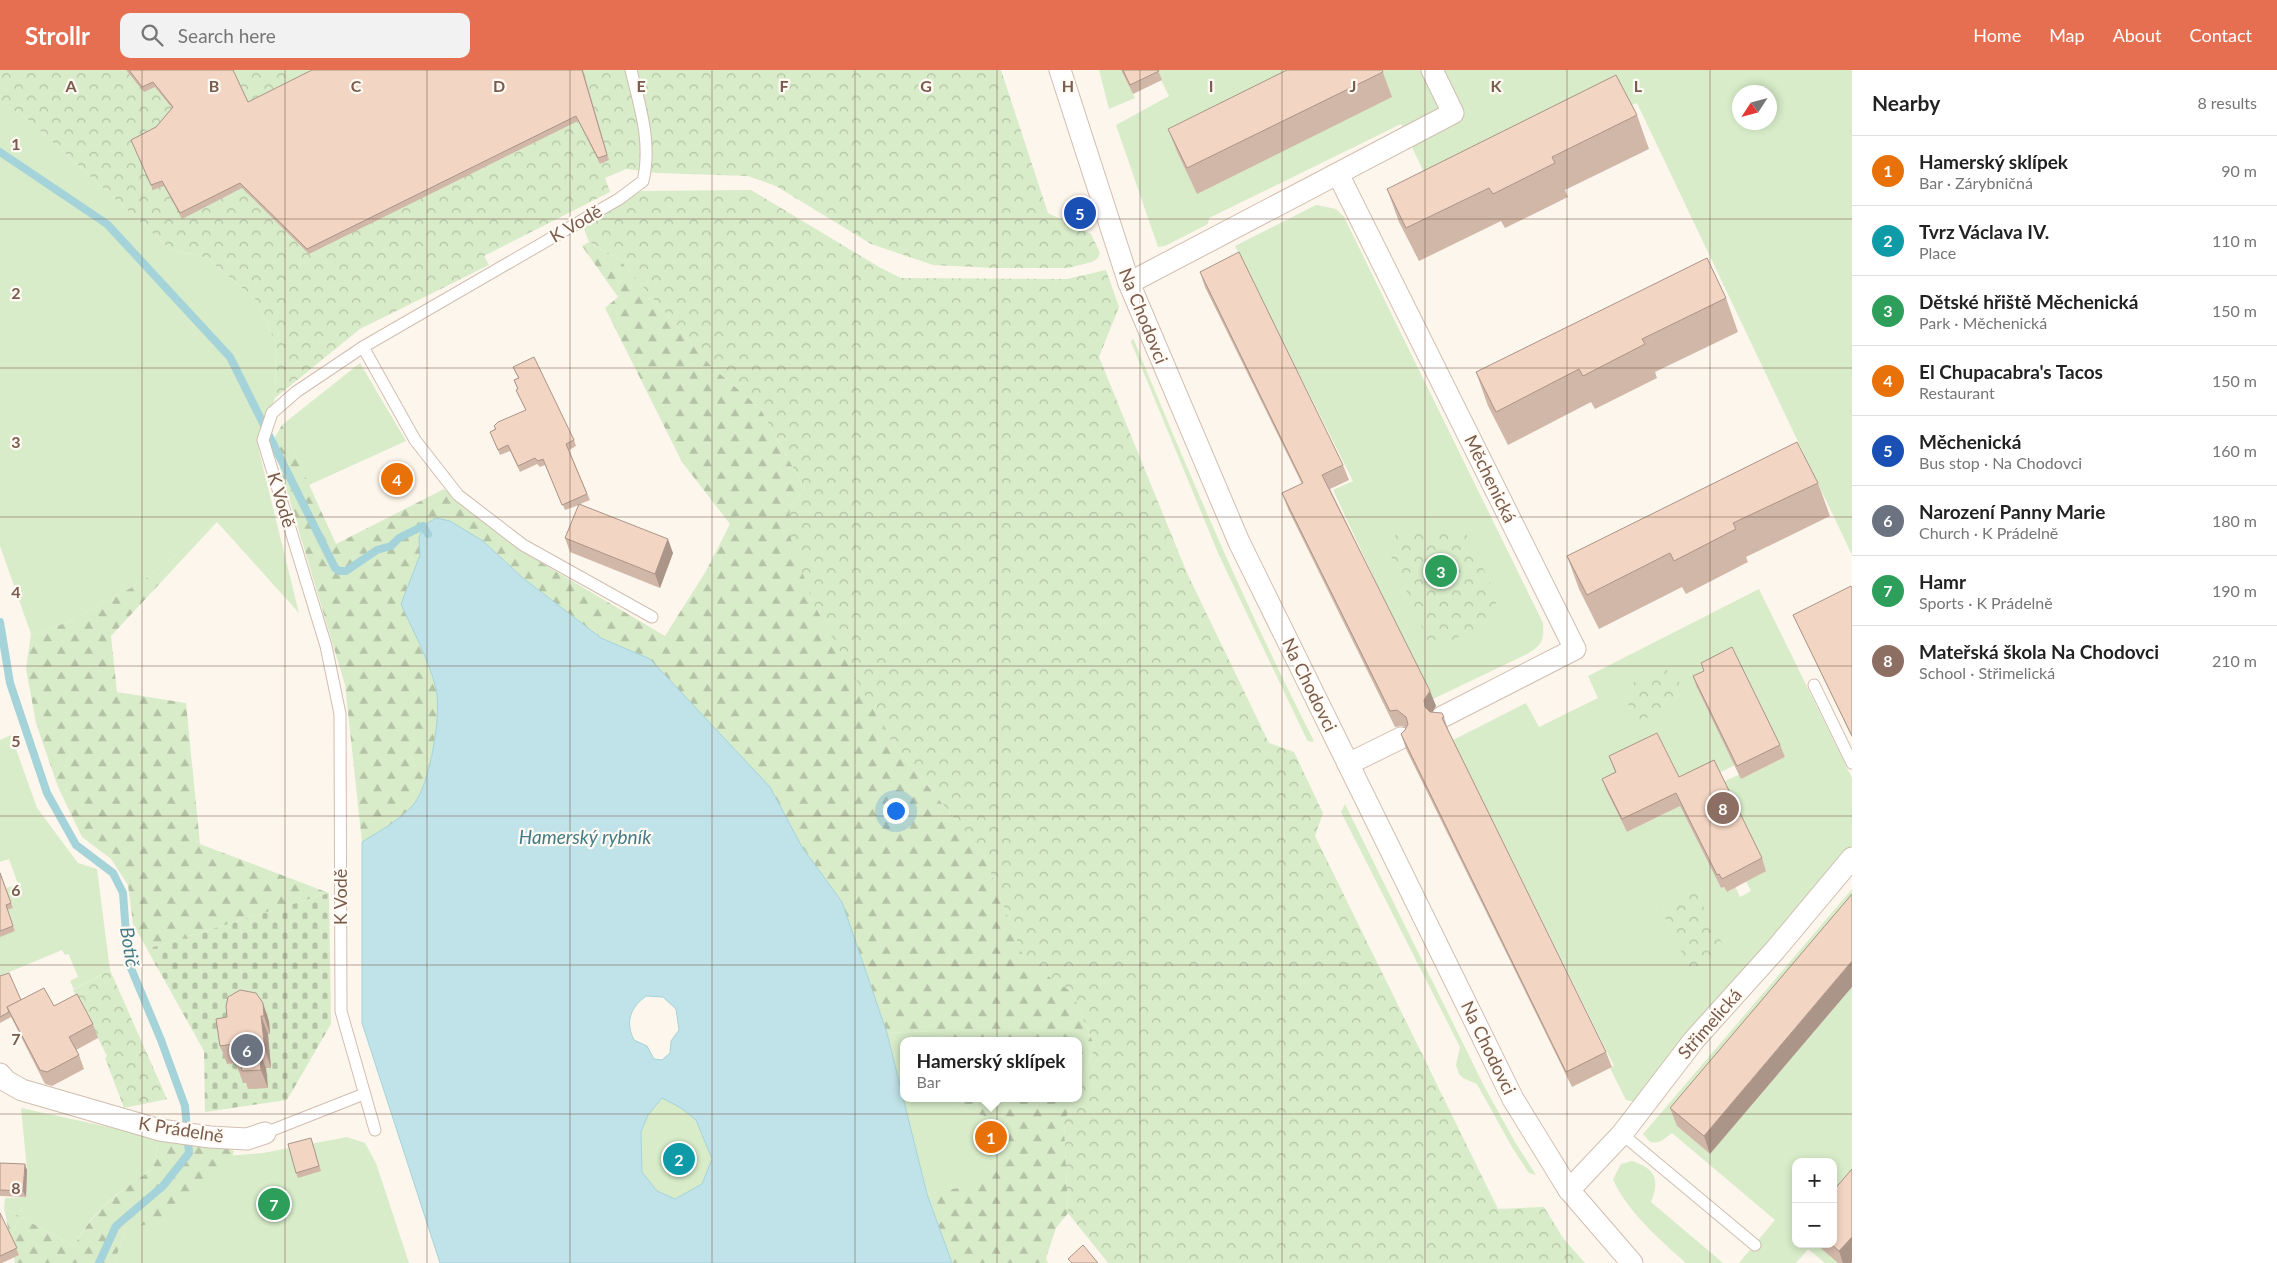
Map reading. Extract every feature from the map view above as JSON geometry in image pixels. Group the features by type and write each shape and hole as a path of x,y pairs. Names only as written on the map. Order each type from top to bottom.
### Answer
{"street":[{"name":"Na Chodovci","path":"1060,70 1129,283 1239,542 1513,1099 1569,1190 1632,1263"},
{"path":"1129,283 1453,113 1432,70"},
{"name":"Měchenická","path":"1338,174 1575,649 1442,717"},
{"path":"1348,764 1401,738"},
{"name":"Střimelická","path":"1569,1190 1622,1134 1694,1040 1776,949 1852,858"},
{"name":"K Prádelně","path":"0,1074 6,1081 22,1090 160,1130 210,1137 247,1139 265,1132"}],"lane":[{"name":"K Vodě","path":"375,1130 342,1011 340,714 326,646 263,440 272,413 296,392 363,347 619,198 643,181 647,164 648,146 631,70"},
{"path":"363,347 415,440 458,495 523,545 652,617"},
{"path":"1814,685 1852,763"},
{"name":"K Prádelně","path":"265,1132 364,1094"},
{"path":"1622,1134 1754,1245"}],"green space":[{"path":"0,70 1001,70 1048,213 1091,234 1100,253 1098,258 1092,262 1068,268 993,268 933,265 871,244 776,186 748,176 657,173 626,169 605,178 610,192 484,256 489,265 360,329 275,398 276,343 256,300 207,258 171,250 25,117 0,102"},
{"path":"1099,70 1121,70 1135,98 1109,109"},
{"path":"1156,70 1347,70 1178,154 1197,193 1378,70 1852,70 1852,555 1637,103 1430,185 1401,124 1209,218 1208,224 1165,246 1158,247 1116,125 1169,96"},
{"path":"0,102 25,117 171,250 207,258 256,300 276,343 275,398 257,443 299,613 217,522 140,583 66,623 31,634 0,546"},
{"path":"751,190 879,267 901,278 1067,279 1106,270 1119,307 1099,357 1187,573 1269,743 1294,752 1323,813 1315,836 1498,1209 1544,1207 1563,1238 1585,1263 1108,1263 1068,1213 1064,1122 1072,1102 1082,1102 1082,1080 1095,1047 1072,992 1025,961 984,855 889,738 813,603 788,531 790,506 805,489 760,408 712,367 619,259 589,242 583,226 641,191"},
{"path":"1316,205 1336,209 1344,217 1543,623 1542,641 1529,653 1431,700 1333,490 1353,481 1235,246"},
{"path":"589,242 619,259 712,367 760,408 805,489 790,506 889,738 984,855 1025,960 1072,992 1095,1047 1082,1080 1082,1037 937,1037 935,1031 887,1033 842,902 802,847 650,659 601,638 523,578 483,541 419,538 420,555 401,604 425,657 436,689 436,731 430,765 420,794 414,804 396,820 362,842 345,685 280,468 275,437 282,425 336,544 444,489 530,556 665,636 706,571 730,524 682,462 605,308 618,297 582,246"},
{"path":"1133,338 1219,541 1265,642 1314,741 1307,740 1218,553 1131,342"},
{"path":"360,363 406,441 309,485 282,425"},
{"path":"217,522 111,636 117,692 186,703 200,844 329,893 147,949 133,924 128,885 111,859 82,837 58,787 36,723 26,669 31,634 66,623 140,583"},
{"path":"1402,528 1464,529 1497,597 1492,620 1432,650 1386,545"},
{"path":"1759,589 1852,778 1852,848 1635,1102 1626,1100 1610,1068 1614,1066 1453,740 1526,703 1539,727 1598,698 1588,676","holes":["1711,659 1716,670 1737,659 1785,757 1751,774 1749,770 1723,782 1766,870 1746,881 1751,891 1740,897 1733,882 1730,883 1732,890 1727,892 1724,887 1721,888 1679,804 1667,810 1668,812 1627,832 1607,792 1621,785 1614,769 1662,746 1672,767 1651,777 1663,801 1735,765 1697,689 1709,683 1700,664"]},
{"path":"1662,669 1667,670 1674,676 1687,698 1636,723 1629,707 1629,690 1636,680"},
{"path":"11,735 37,808 78,863 97,869 110,970 74,989 70,981 78,977 69,955 65,955 62,950 0,976 0,936 15,931 7,910 13,908 6,888 18,884 9,859 0,862 0,740"},
{"path":"1345,804 1484,1086 1536,1175 1529,1173 1513,1149 1477,1084 1463,1078 1459,1074 1456,1065 1460,1047 1341,812"},
{"path":"1852,889 1852,919 1677,1126 1710,1154 1852,987 1852,1194 1837,1211 1837,1158 1792,1158 1792,1248 1821,1248 1838,1263 1825,1263 1808,1249 1796,1263 1739,1263 1775,1220 1672,1133 1657,1142 1650,1142 1643,1134"},
{"path":"1695,890 1727,953 1691,971 1660,908"},
{"path":"329,893 331,1024 287,1100 205,1112 204,1051 147,949","holes":["268,1034 271,1068 266,1068 246,1085 240,1062 222,1037"]},
{"path":"110,970 167,1099 124,1108 105,1058 107,1056 73,990"},
{"path":"935,1031 937,1037 900,1037 900,1085 887,1033"},
{"path":"662,1098 681,1108 696,1120 712,1159 702,1184 675,1199 657,1191 642,1172 641,1132 648,1115"},
{"path":"904,1102 955,1102 965,1110 988,1117 998,1151 990,1183 927,1194"},
{"path":"955,1102 1072,1102 1064,1122 1068,1213 1056,1228 1046,1258 1048,1263 952,1263 927,1194 990,1182 998,1151 988,1117 965,1110"},
{"path":"21,1108 159,1138 153,1169 108,1202 90,1221 74,1246 4,1208 5,1198 26,1197 27,1170"},
{"path":"347,1137 365,1143 376,1163 409,1263 114,1263 126,1228 205,1158 263,1153"},
{"path":"159,1138 218,1143 234,1151 230,1166 168,1209 161,1222 126,1228 114,1263 15,1263 4,1208 74,1246 82,1232 108,1202 153,1169"},
{"path":"1632,1161 1646,1168 1654,1176 1655,1187 1651,1202 1723,1263 1686,1263 1635,1213 1626,1202 1613,1179 1621,1164"}],"water":[{"name":"Hamerský rybník","path":"436,518 450,521 483,541 523,578 601,638 650,659 770,787 802,847 842,902 887,1033 900,1085 900,1102 904,1102 927,1194 952,1263 440,1263 362,1023 362,842 396,820 414,804 420,794 430,765 436,731 436,689 425,657 401,604 420,555 419,538 423,526","holes":["646,996 663,997 676,1009 679,1030 671,1041 670,1053 662,1060 654,1059 647,1046 634,1040 630,1021 636,1005","662,1098 681,1108 696,1120 712,1159 702,1184 675,1199 657,1191 642,1172 641,1132 648,1115"]}],"building":[{"path":"129,70 233,70 248,102 312,70 582,70 607,155 598,158 576,116 307,249 240,183 180,213 162,181 151,185 131,140 156,127 173,107 153,82 142,87"},
{"path":"1123,70 1158,70 1159,71 1130,85"},
{"path":"1287,70 1382,70 1383,72 1187,168 1168,129"},
{"path":"1616,75 1637,115 1552,157 1555,163 1493,194 1489,188 1406,228 1387,189"},
{"path":"1239,252 1343,465 1322,475 1430,691 1424,700 1425,707 1430,712 1442,713 1444,717 1442,718 1606,1052 1566,1072 1401,734 1408,724 1406,717 1397,710 1390,711 1282,493 1303,483 1200,272"},
{"path":"1707,258 1726,298 1642,339 1645,344 1583,376 1579,369 1496,412 1476,372"},
{"path":"534,357 574,440 566,444 587,494 562,505 543,459 538,461 535,458 518,466 508,445 498,450 490,432 496,429 494,426 498,422 526,410 516,390 518,389 514,380 519,378 513,367"},
{"path":"1797,442 1818,483 1733,523 1736,529 1674,561 1670,553 1587,595 1567,556"},
{"path":"579,504 668,539 655,574 565,538"},
{"path":"1851,586 1852,588 1852,736 1793,615"},
{"path":"1732,647 1780,745 1737,766 1693,676 1704,671 1701,663"},
{"path":"1657,733 1679,777 1714,760 1762,858 1722,879 1719,874 1717,875 1676,793 1622,819 1602,779 1616,772 1609,756"},
{"path":"0,873 11,903 6,905 13,926 0,931"},
{"path":"1852,894 1852,961 1704,1136 1670,1108"},
{"path":"9,973 21,1000 7,1007 9,1012 0,1017 0,976"},
{"path":"44,988 54,1006 77,994 93,1024 69,1037 79,1055 47,1072 40,1070 7,1007"},
{"path":"240,990 256,993 263,1003 264,1016 261,1016 265,1050 259,1050 261,1070 242,1071 241,1065 236,1065 233,1044 220,1046 216,1019 227,1017 226,1006 228,997"},
{"path":"311,1138 319,1166 296,1173 288,1144"},
{"path":"0,1163 25,1164 23,1191 0,1190"},
{"path":"1852,1169 1852,1237 1839,1251 1836,1248 1837,1186"},
{"path":"0,1213 17,1248 0,1256"},
{"path":"1083,1245 1098,1263 1072,1263 1068,1259"}],"waterway":[{"path":"0,152 107,224 230,357 335,568 339,571 346,571 377,550 391,546 399,538 423,526 428,534"},
{"name":"Botič","path":"0,622 10,683 47,793 76,845 113,873 123,893 128,961 161,1040 185,1106 189,1153 163,1186 116,1226 99,1263"}],"place":[{"name":"Měchenická","path":"1080,213"},
{"name":"El Chupacabra's Tacos","path":"397,479"},
{"name":"Dětské hřiště Měchenická","path":"1441,571"},
{"name":"Mateřská škola Na Chodovci","path":"1723,808"},
{"name":"Narození Panny Marie","path":"247,1050"},
{"name":"Hamerský sklípek","path":"991,1137"},
{"name":"Tvrz Václava IV.","path":"679,1159"},
{"name":"Hamr","path":"274,1204"}]}
